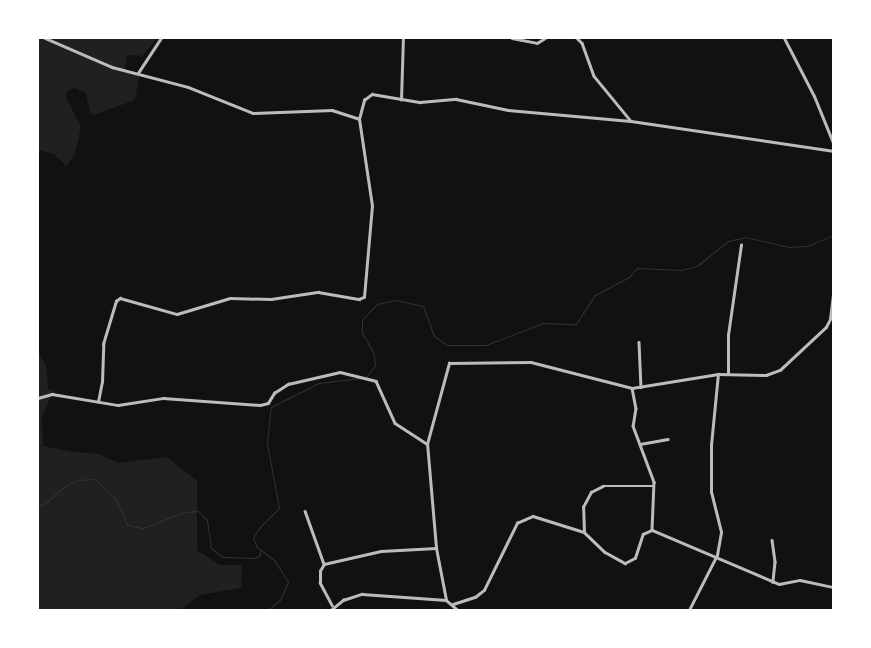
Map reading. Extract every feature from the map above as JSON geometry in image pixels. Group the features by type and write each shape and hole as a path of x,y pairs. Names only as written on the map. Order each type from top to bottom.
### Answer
{"street":[{"path":"45,38 112,67 188,87 253,113 332,110 358,119"},
{"path":"138,73 161,38"},
{"path":"401,100 404,38"},
{"path":"512,38 537,43 545,38"},
{"path":"577,38 582,44 594,76 631,121"},
{"path":"784,38 814,96 834,146"},
{"path":"98,402 102,382 103,344 116,301 120,298 177,314 230,298 271,299 318,292 359,300 364,298 372,206 358,119 369,96 401,100 465,100 508,110 631,121 834,151"},
{"path":"728,374 728,335 741,245"},
{"path":"446,600 436,548 427,444 445,369 452,362 531,362 632,388 718,374 766,374 780,370 829,322 834,287"},
{"path":"639,342 640,387"},
{"path":"38,398 52,394 127,405 163,398 260,405 268,403 274,393 288,384 318,375 340,372 368,378 381,387 395,423 427,444"},
{"path":"688,610 717,555 720,520 712,492 711,445 718,374"},
{"path":"632,388 636,408 633,426 654,486 652,530"},
{"path":"640,444 668,439"},
{"path":"584,532 583,507 591,492 603,486 654,486"},
{"path":"305,511 324,564"},
{"path":"453,604 475,597 487,586 521,519 538,516 584,532 605,552 625,563 635,558 643,534 652,530 717,555 779,584 800,580 834,587"},
{"path":"772,540 775,562 773,582"},
{"path":"332,607 320,583 320,571 324,564 381,551 436,548"},
{"path":"330,610 347,598 372,594 446,600 458,610"}],"shaded area":[{"path":"38,38 157,38 142,56 127,55 124,72 139,76 135,100 94,115 90,113 86,93 75,88 67,91 65,95 81,127 75,154 66,166 54,154 38,150"},
{"path":"38,352 46,365 48,390 53,390 42,418 43,446 73,452 99,454 118,463 167,457 197,481 197,550 219,565 242,565 241,588 200,595 180,610 38,610"}],"waterway":[{"path":"366,377 375,365 374,354 362,332 362,320 377,304 396,300 423,306 434,336 447,345 486,345 543,323 576,324 595,295 630,276 637,268 681,270 697,266 728,241 745,237 789,247 807,246 834,235"},
{"path":"268,610 280,600 288,582 275,561 257,547 253,538 260,527 279,508 267,443 271,407 319,383 362,378"},
{"path":"38,504 43,505 64,487 78,480 95,479 116,499 127,525 143,528 184,512 198,511 207,520 211,548 223,557 255,558 260,555 260,550"}]}
